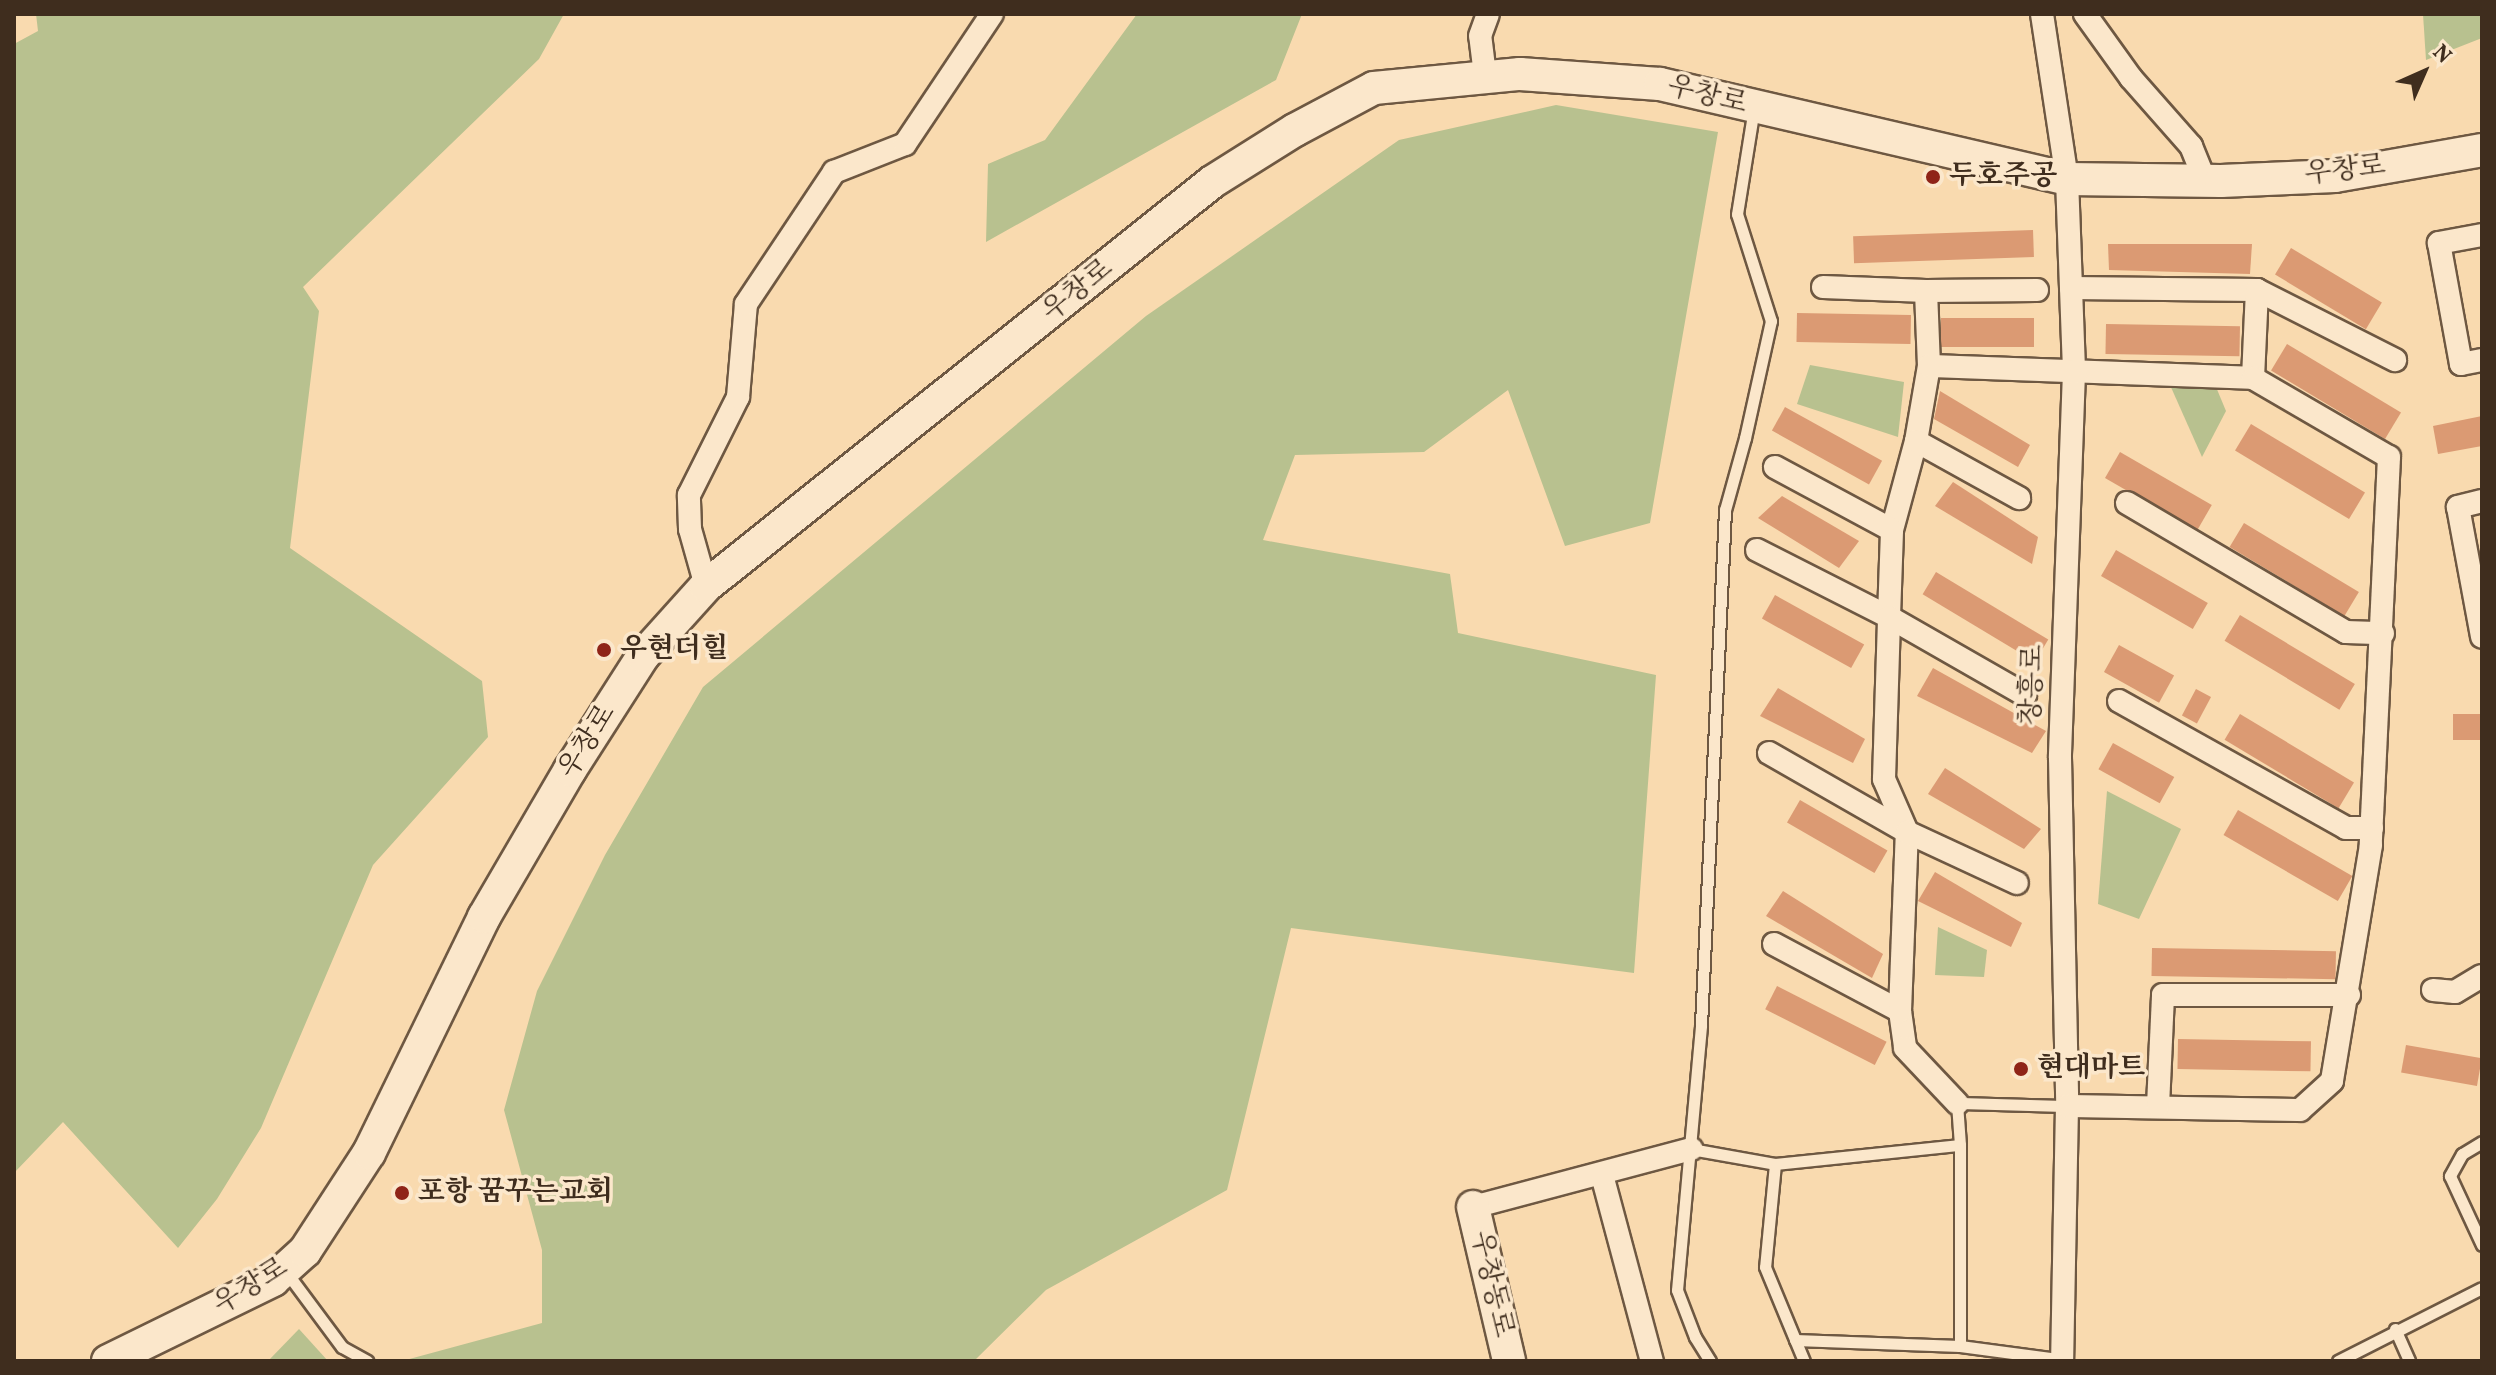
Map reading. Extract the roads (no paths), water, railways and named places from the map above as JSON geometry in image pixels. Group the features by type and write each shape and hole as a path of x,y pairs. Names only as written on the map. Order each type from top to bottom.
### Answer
{"main road":[{"name":"우창로","path":"108,1361 273,1280 305,1251 369,1153 484,917 570,770 643,656 706,586 1212,182 1295,130 1374,88 1485,75 1573,75 1660,84 2067,179 2205,181 2335,176 2482,150"},
{"name":"우창동로","path":"1473,1207 1509,1361"}],"street":[{"path":"706,586 690,529 689,495 738,397 746,304 834,172 905,144 992,14"},
{"path":"1485,75 1480,36 1488,14"},
{"name":"창흥로","path":"2042,14 2067,179 2074,372 2060,758 2067,1106 2065,1360"},
{"path":"2085,14 2131,78 2191,146 2205,181"},
{"path":"2482,235 2439,243 2461,364 2482,360"},
{"path":"1823,287 1926,291 2037,290"},
{"path":"2071,288 2257,290 2395,360"},
{"path":"2253,378 2257,290"},
{"path":"1926,291 1929,366 1916,441 1892,530 1884,779 1907,832 1900,1011 1905,1048 1957,1103"},
{"path":"1929,366 2253,378 2389,457 2372,828 2349,995 2332,1081 2300,1110 2067,1106"},
{"path":"1916,441 2019,498"},
{"path":"1775,467 1892,530"},
{"path":"2482,501 2458,507 2482,637"},
{"path":"2127,503 2346,632 2383,633"},
{"path":"1757,550 1889,617 2025,695"},
{"path":"2119,701 2346,828 2372,828"},
{"path":"1769,753 1907,832 2017,883"},
{"path":"1774,944 1900,1011"},
{"path":"2433,990 2455,992 2482,976"},
{"path":"2158,1106 2163,995 2349,995"},
{"path":"1473,1207 1691,1149"},
{"path":"1602,1175 1652,1361"}],"lane":[{"path":"1710,1361 1695,1337 1677,1290 1701,1025 1725,510 1745,438 1771,321 1737,214 1754,108"},
{"path":"1960,1346 1960,1145 1957,1103 2067,1106"},
{"path":"2482,1142 2462,1154 2450,1176 2482,1245"},
{"path":"1691,1149 1775,1164 1960,1145"},
{"path":"1775,1164 1765,1267 1804,1361"},
{"path":"285,1270 342,1347 367,1361"},
{"path":"2338,1361 2395,1329 2482,1288"},
{"path":"2395,1329 2409,1361"},
{"path":"1795,1340 1960,1346 2065,1360"}],"place":[{"name":"두호주공","path":"1933,177"},
{"name":"우현더힐","path":"604,650"},
{"name":"현대마트","path":"2021,1069"},
{"name":"포항 꿈꾸는교회","path":"402,1193"}]}
